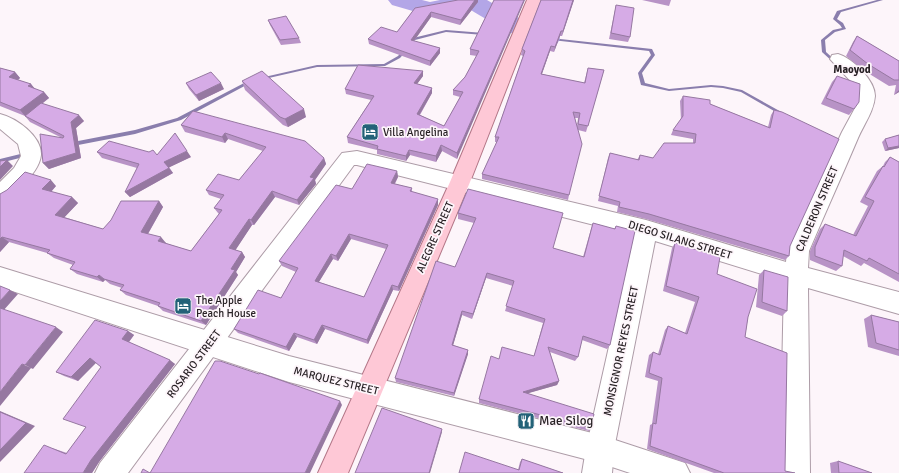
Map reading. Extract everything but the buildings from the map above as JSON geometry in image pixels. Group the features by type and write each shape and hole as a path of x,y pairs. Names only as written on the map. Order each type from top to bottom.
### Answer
{"main road":[{"name":"ALEGRE STREET","path":"333,473 460,182 522,33 534,0"}],"street":[{"name":"CALDERON STREET","path":"795,473 796,275 798,251 848,139 864,108 866,94 863,84 851,70 838,59"},
{"path":"0,120 25,138 31,152 25,170 0,194"},
{"name":"DIEGO SILANG STREET","path":"348,158 357,158 460,182 646,229 796,275 899,303"},
{"name":"ROSARIO STREET","path":"110,473 210,344 348,158"},
{"name":"MONSIGNOR REYES STREET","path":"599,461 646,229"},
{"name":"MARQUEZ STREET","path":"0,277 289,369 369,389 599,461 675,473"}],"waterway":[{"path":"400,0 419,7 430,9 440,8 467,0"},
{"path":"470,0 504,20 548,39"},
{"path":"835,62 824,52 823,40 834,31 844,29 842,24 835,19 839,11 881,0"},
{"path":"411,42 414,39 446,31 484,34"},
{"path":"552,39 651,50 653,55 640,73 643,84 669,90 711,86 742,91 783,114"},
{"path":"260,79 317,66 385,65 399,57 405,50"},
{"path":"73,144 135,132 179,119 250,82"},
{"path":"0,161 49,149"}],"place":[{"name":"Villa Angelina","path":"370,132"},
{"name":"The Apple Peach House","path":"183,306"},
{"name":"Mae Silog","path":"526,421"}],"district":[{"name":"Maoyod","path":"852,69"}]}
